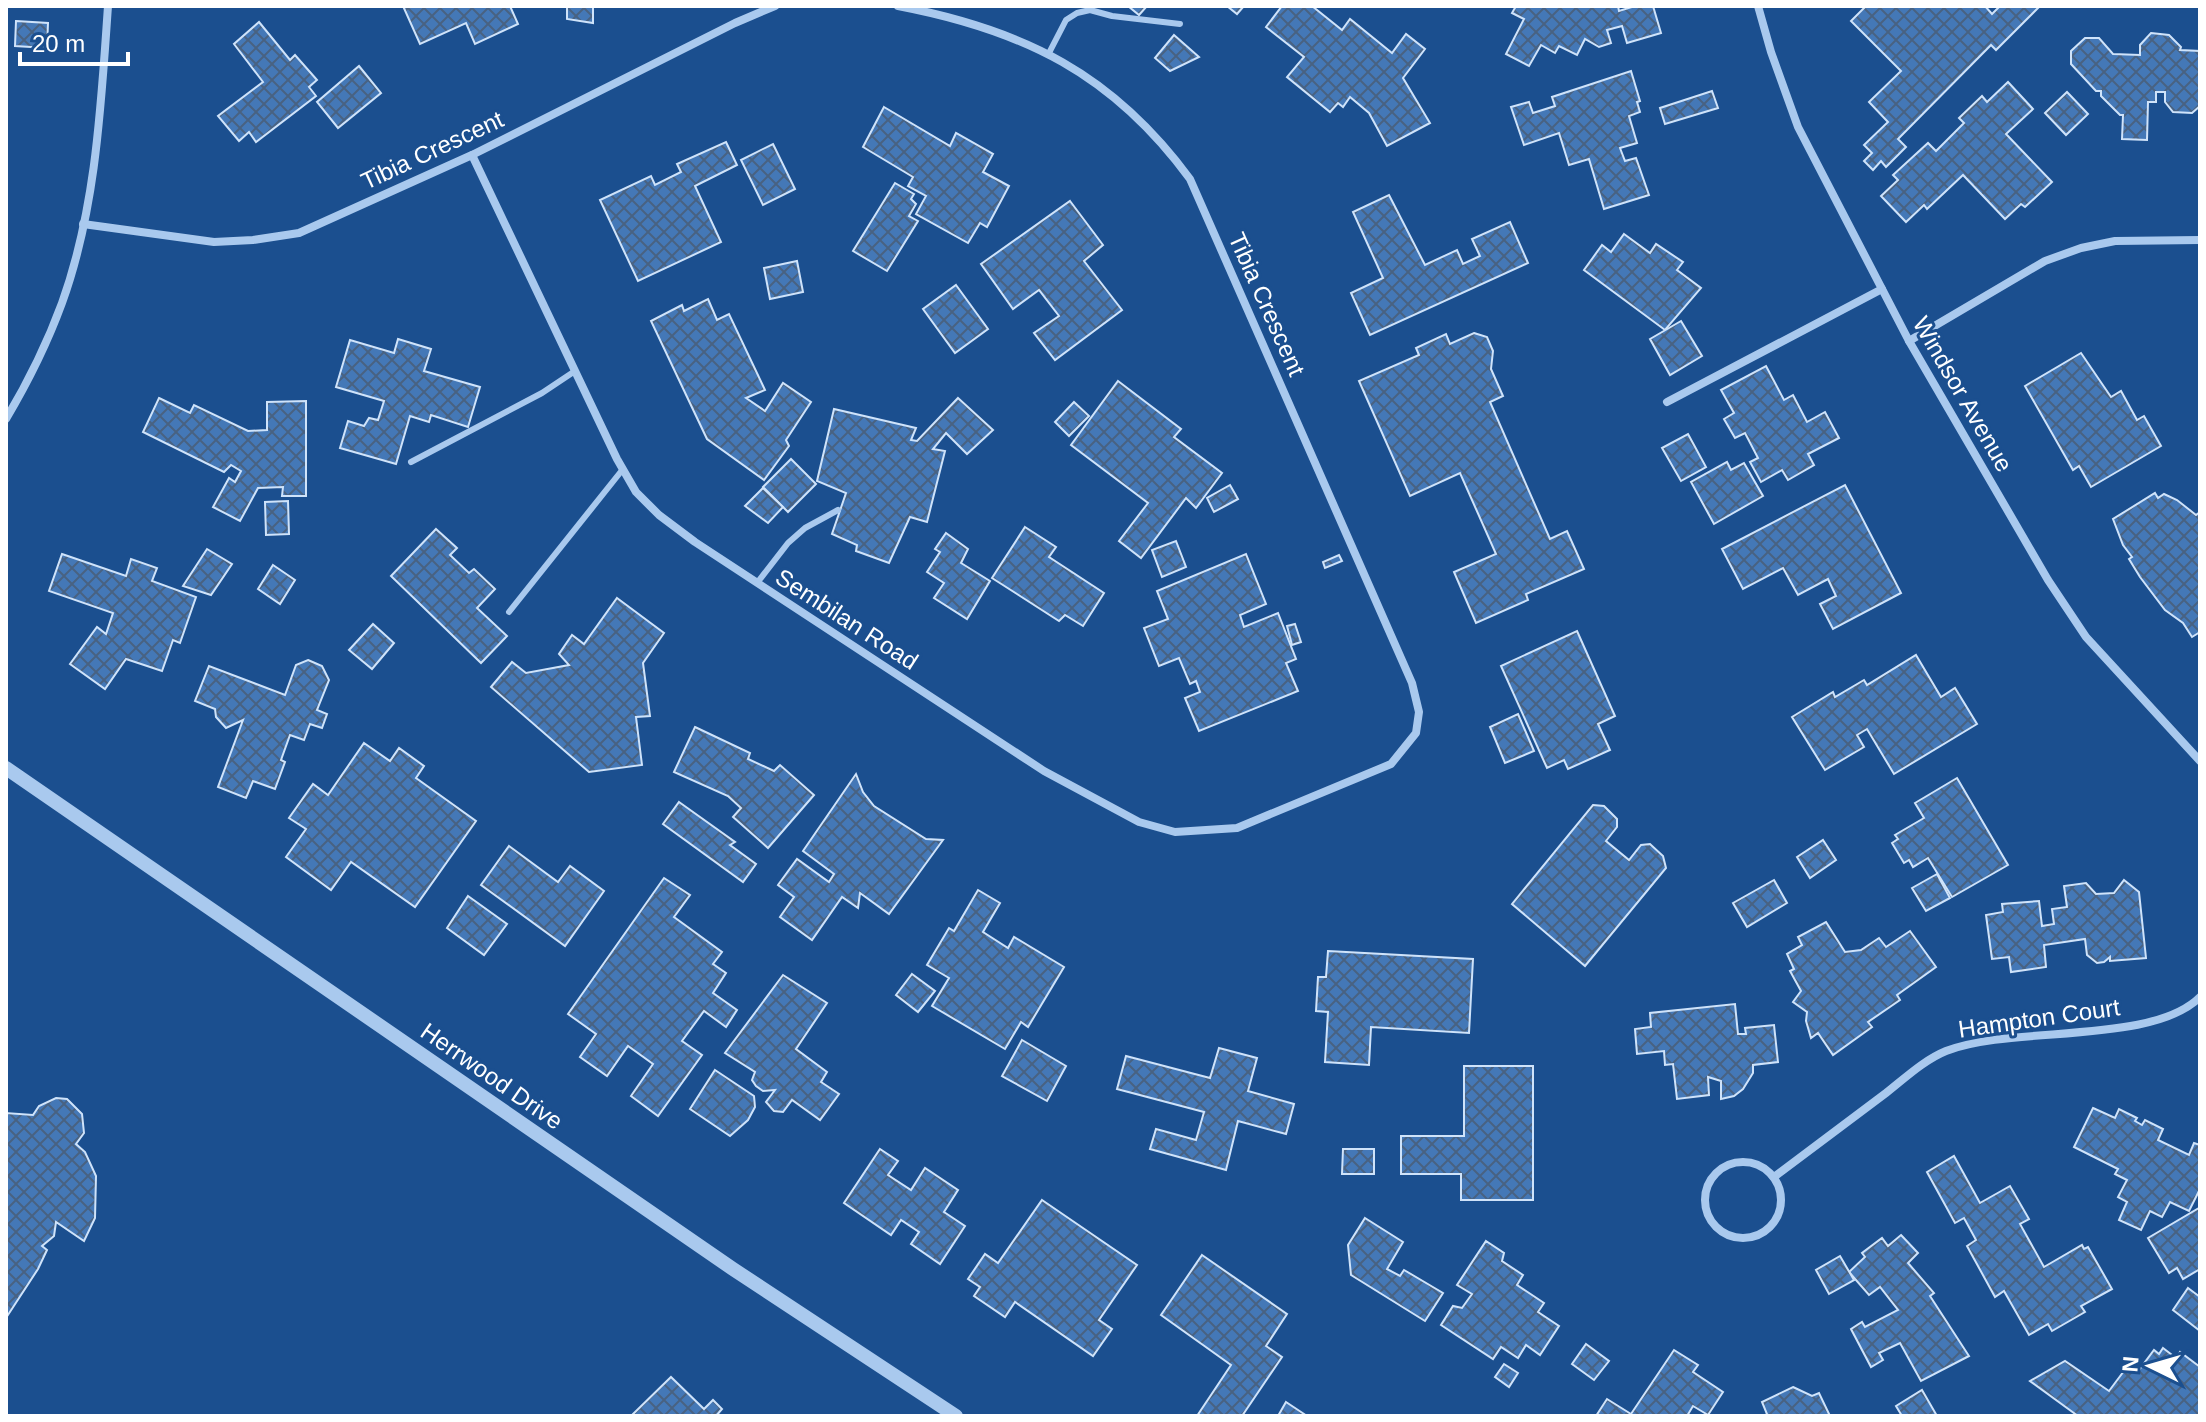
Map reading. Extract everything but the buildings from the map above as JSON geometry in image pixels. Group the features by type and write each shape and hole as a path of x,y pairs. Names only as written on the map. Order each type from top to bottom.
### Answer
{"street":[{"path":"6,419 33,372 63,301 83,224 101,107 108,6"},
{"name":"Tibia Crescent","path":"83,224 214,242 299,233 472,155 775,6"},
{"name":"Tibia Crescent","path":"898,6 997,31 1049,53 1096,82 1132,112 1164,144 1190,179 1412,683 1419,712 1416,733 1391,764"},
{"name":"Windsor Avenue","path":"1758,6 1798,127 1909,341 2048,580 2086,637 2200,761"},
{"name":"Sembilan Road","path":"472,155 636,492 659,515 757,583 1044,771 1139,822 1175,832 1237,828 1391,764"},
{"path":"1909,341 2057,256 2115,241 2200,240"},
{"path":"1667,402 1882,289"},
{"name":"Herrwood Drive","path":"6,768 720,1260 956,1416"},
{"name":"Hampton Court","path":"1774,1177 1921,1066 1950,1050 2007,1039 2141,1024 2168,1017 2200,997"},
{"path":"1738,1162 1752,1163 1774,1177 1780,1189 1781,1203 1771,1227 1747,1239 1722,1233 1712,1224 1704,1198 1707,1185 1725,1166 1738,1162"}],"lane":[{"path":"1049,53 1066,20 1090,10 1112,16 1180,24"},
{"path":"411,462 542,393 575,371"},
{"path":"509,612 623,469"},
{"path":"757,583 788,543 805,528 838,510"}]}
